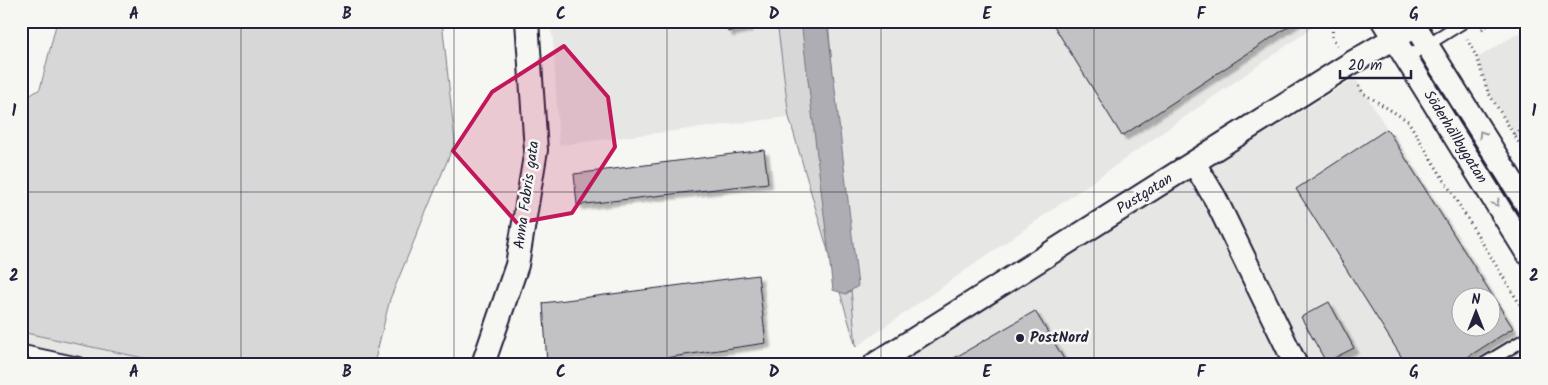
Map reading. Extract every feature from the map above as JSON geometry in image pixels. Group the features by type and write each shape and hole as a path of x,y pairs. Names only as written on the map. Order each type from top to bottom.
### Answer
{"street":[{"name":"Anna Fabris gata","path":"482,364 517,265 536,150 527,21"},
{"name":"Pustgatan","path":"875,364 1348,65 1388,30 1418,31"},
{"name":"Söderhällbygatan","path":"1388,30 1527,253"},
{"name":"Söderhällbygatan","path":"1418,31 1527,205"},
{"path":"1194,163 1215,198 1295,363"}],"lane":[{"path":"1406,58 1418,31 1462,23"},
{"path":"1484,364 1527,338"},
{"path":"21,352 81,364"}],"path":[{"path":"1332,37 1333,21"},
{"path":"1522,21 1524,24 1527,22"},
{"path":"1462,23 1477,58 1488,92 1527,156"},
{"path":"1363,93 1408,121 1527,316"},
{"path":"1514,134 1527,126"}],"highlighted area":[{"path":"564,46 608,97 615,147 572,213 517,223 453,151 492,92"}],"shaded area":[{"path":"57,21 442,21 455,142 390,299 374,364 172,364 21,332 21,101 40,89"},
{"path":"549,21 777,21 789,117 559,145 553,39"},
{"path":"777,21 828,21 856,347 789,117"},
{"path":"801,21 827,21 858,286 846,294 833,290"},
{"path":"828,21 1322,21 856,347"},
{"path":"1527,28 1527,155 1488,92 1477,58"},
{"path":"1355,78 1488,288 1450,288 1450,338 1500,338 1500,307 1527,350 1527,364 892,364"},
{"path":"21,332 172,364 21,364"}],"building":[{"path":"726,21 747,21 748,27 728,32"},
{"path":"1051,21 1297,21 1122,136"},
{"path":"1387,129 1488,288 1450,288 1450,338 1497,338 1457,364 1406,364 1296,189"},
{"path":"764,150 768,183 577,205 574,174"},
{"path":"758,275 766,343 624,364 547,364 543,303"},
{"path":"1329,302 1354,348 1326,362 1301,317"},
{"path":"1500,307 1513,328 1500,336"},
{"name":"PostNord","path":"1035,311 1067,364 944,364"}],"place":[{"name":"PostNord","path":"1020,338"}]}
